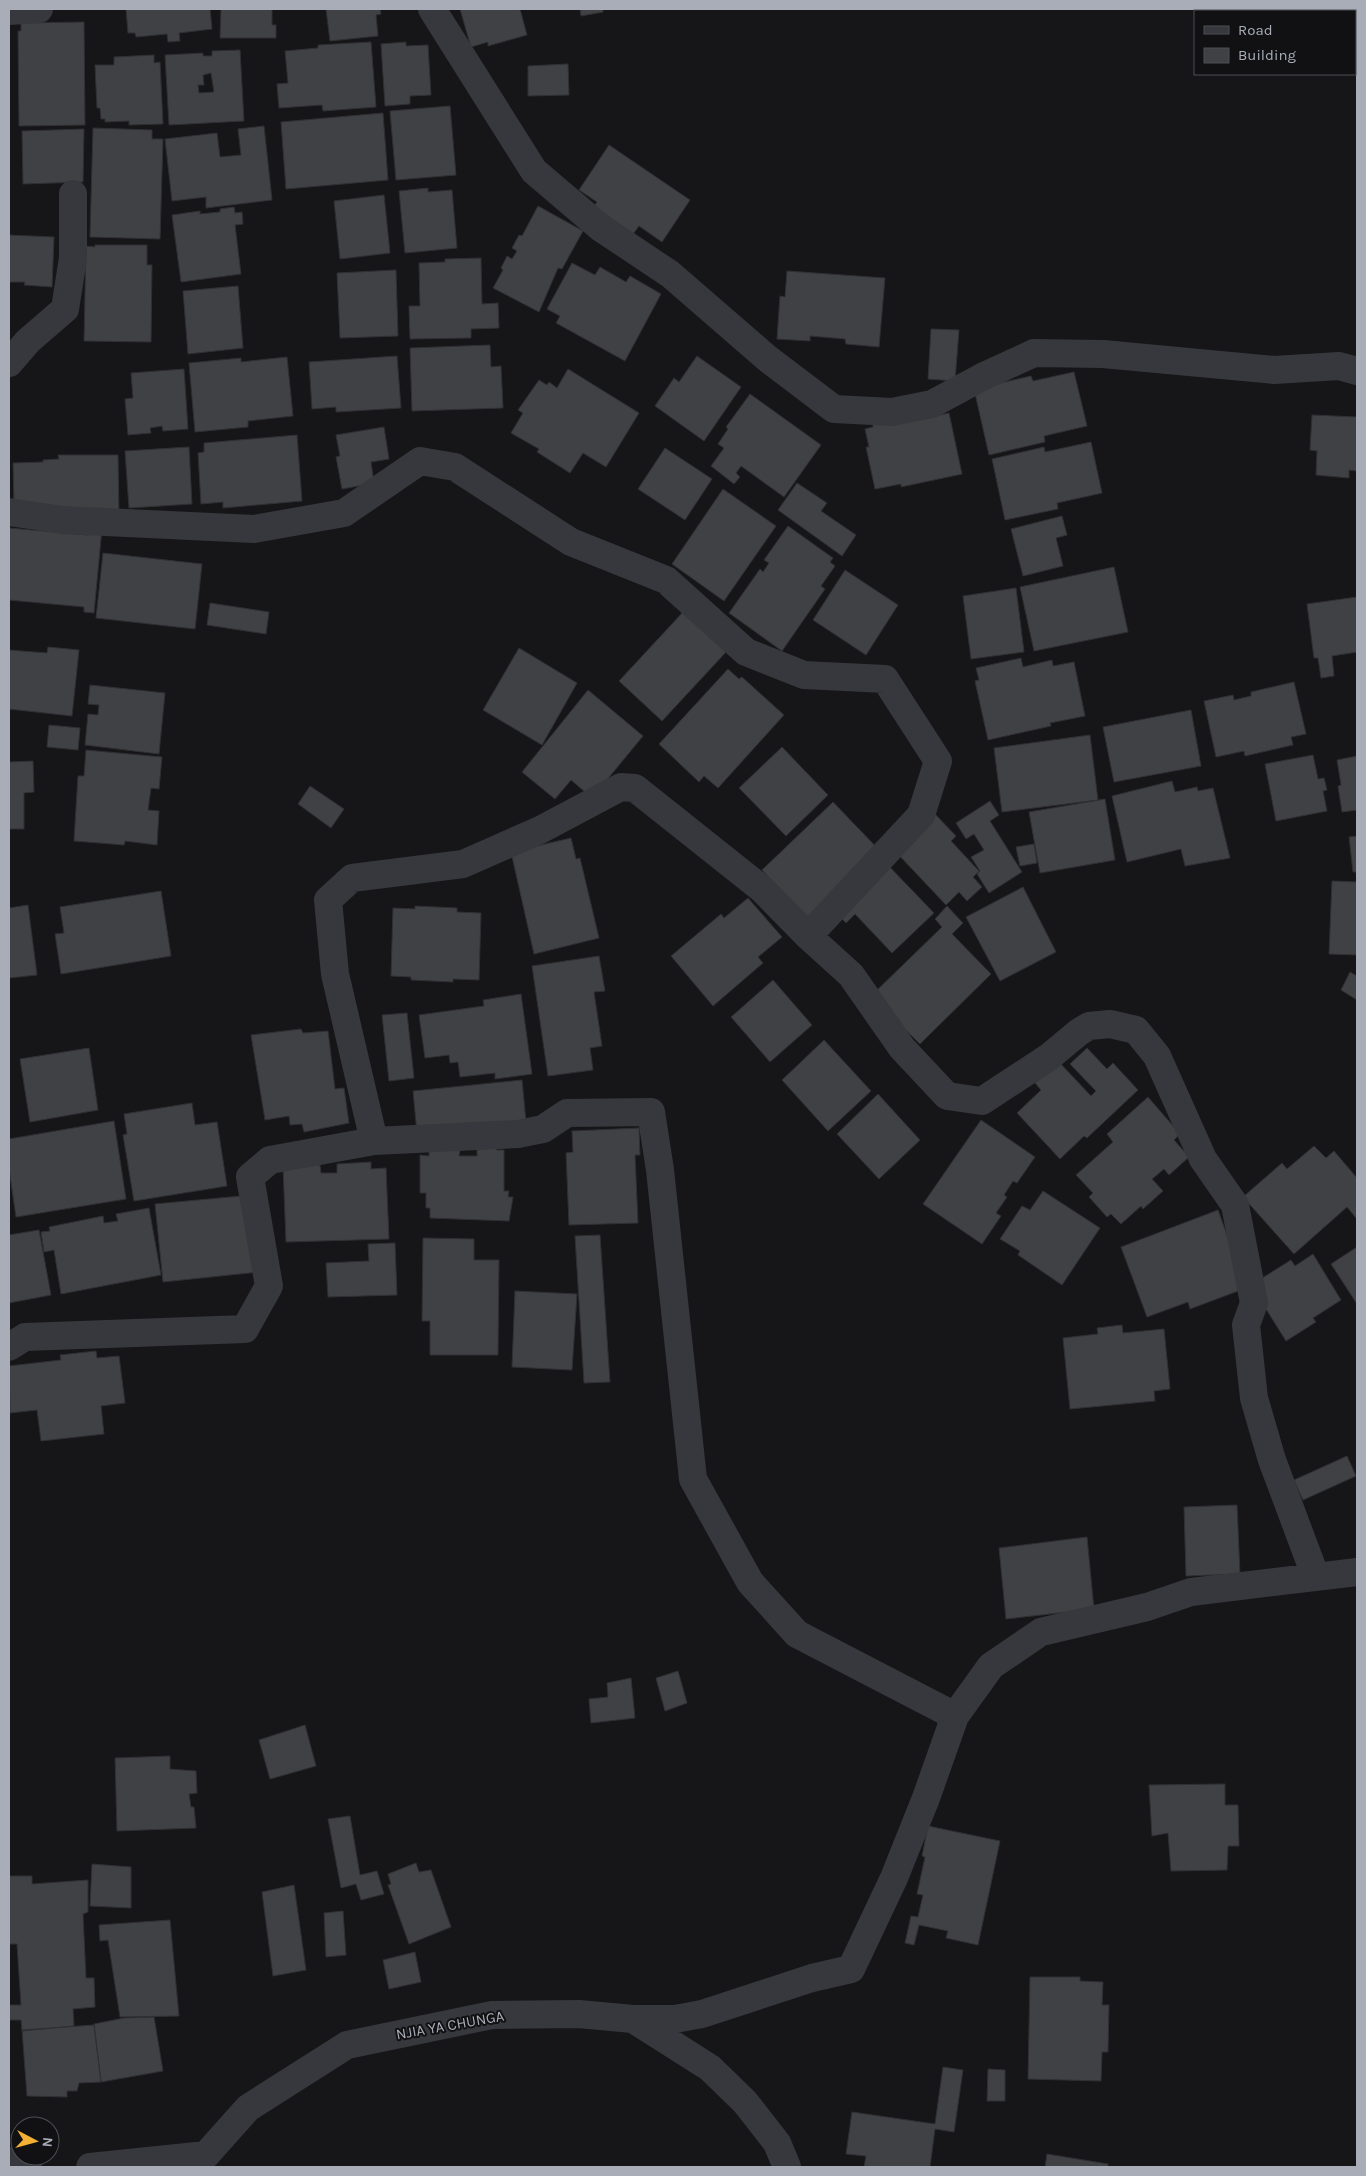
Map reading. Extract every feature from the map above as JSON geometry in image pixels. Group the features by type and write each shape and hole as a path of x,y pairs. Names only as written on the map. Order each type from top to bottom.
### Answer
{"street":[{"path":"9,11 39,9"},
{"path":"432,9 534,171 601,228 670,274 768,359 834,409 892,412 932,404 982,377 1034,353 1103,354 1274,370 1339,366 1357,371"},
{"path":"9,363 28,341 64,309 72,258 73,194"},
{"path":"9,512 63,520 254,529 344,513 420,461 455,467 572,542 666,580 746,652 804,675 884,679 938,761 921,815 808,936"},
{"path":"374,1141 334,974 328,900 352,878 463,864 540,830 620,787 635,788 762,889 808,936 851,975 902,1048 947,1096 982,1101 1049,1057 1079,1032 1090,1026 1110,1024 1136,1030 1156,1056 1203,1159 1235,1205 1254,1303 1246,1325 1254,1398 1272,1460 1315,1575"},
{"path":"9,1347 25,1337 245,1329 269,1286 250,1177 270,1160 374,1141 518,1134 543,1129 567,1113 651,1112 667,1228 694,1479 750,1582 797,1634 893,1682 955,1716"},
{"path":"633,2019 675,2019 702,2014 812,1978 851,1969 897,1869 926,1798 955,1716 991,1666 1041,1632 1146,1607 1191,1592 1315,1575 1357,1572"},
{"name":"NJIA YA CHUNGA","path":"90,2167 206,2155 248,2108 347,2045 492,2015 579,2014 633,2019 710,2068 738,2095 777,2143 788,2167"},
{"path":"9,2161 28,2167"}],"building":[{"path":"126,9 210,9 212,29 179,33 180,41 168,42 167,34 136,37 135,33 128,33"},
{"path":"221,9 272,9 272,25 276,25 276,38 220,38"},
{"path":"326,9 380,9 381,14 376,15 378,36 330,41"},
{"path":"460,9 520,9 527,35 488,46 488,42 471,47"},
{"path":"580,9 603,9 603,12 581,16"},
{"path":"84,22 85,125 19,126 18,31 21,31 21,23"},
{"path":"371,42 376,107 323,111 322,105 279,108 277,84 288,83 285,51 318,48 318,45"},
{"path":"406,42 406,46 428,45 431,95 410,96 410,104 385,106 381,44"},
{"path":"240,50 244,121 169,125 165,55 203,53 203,56 212,56 212,51","holes":["211,73 214,92 199,93 198,85 204,85 203,75"]},
{"path":"154,55 154,63 160,62 163,124 129,125 129,121 105,122 105,119 101,119 100,108 97,108 95,65 114,65 114,57"},
{"path":"568,64 569,95 528,96 528,66"},
{"path":"450,106 456,175 396,180 390,111"},
{"path":"383,113 388,180 286,189 281,122"},
{"path":"264,126 272,200 206,208 206,197 172,201 165,139 217,133 220,157 241,155 238,129"},
{"path":"93,128 152,130 152,139 163,139 160,239 90,237"},
{"path":"84,129 83,182 23,184 22,131"},
{"path":"609,145 690,200 662,242 639,226 633,234 594,206 597,202 579,190"},
{"path":"428,188 428,192 452,190 457,248 405,253 399,191"},
{"path":"384,195 390,253 340,259 334,201"},
{"path":"538,206 583,231 562,269 558,268 539,312 493,288 503,270 501,268 507,256 512,259 517,251 512,248 519,235 522,236"},
{"path":"234,207 235,213 242,212 243,224 235,225 241,274 181,282 172,215 200,211 200,214 220,212 220,209"},
{"path":"9,235 54,237 52,287 24,285 25,282 10,282 9,287"},
{"path":"95,245 147,245 147,265 152,265 151,342 84,341 86,246 95,247"},
{"path":"481,258 482,304 498,303 499,328 471,329 471,338 410,339 409,306 420,306 419,263 445,262 445,259"},
{"path":"572,263 595,275 600,267 626,282 630,276 661,294 625,361 556,323 560,316 547,309"},
{"path":"396,270 398,336 340,338 337,273"},
{"path":"787,271 885,278 879,347 846,344 845,339 810,336 810,341 777,339 780,296 785,297"},
{"path":"238,286 243,348 188,354 183,291"},
{"path":"931,329 959,330 955,381 928,379"},
{"path":"490,345 491,367 501,366 503,408 412,411 410,348"},
{"path":"397,356 401,408 336,412 336,407 312,409 309,362"},
{"path":"697,356 741,387 704,441 655,406 674,378 679,382"},
{"path":"287,357 293,416 248,421 248,427 195,432 189,363 241,358 241,362"},
{"path":"184,369 188,429 163,431 162,426 150,428 151,433 128,435 125,399 133,398 131,373"},
{"path":"568,369 639,413 606,467 583,453 570,473 537,452 539,449 511,433 523,413 518,410 539,380 547,385 549,382 557,388"},
{"path":"1074,372 1087,426 1044,436 1045,442 989,455 974,389 1031,376 1033,381"},
{"path":"750,394 821,445 784,497 741,466 736,473 740,477 734,484 711,466 724,448 718,444 728,429 726,427"},
{"path":"949,413 962,474 901,487 901,484 875,489 866,447 869,447 865,429 873,427 873,424"},
{"path":"1312,415 1357,417 1357,471 1349,470 1349,478 1316,475 1317,451 1310,450"},
{"path":"384,427 389,459 371,462 374,483 342,489 336,457 340,456 336,435"},
{"path":"297,435 302,501 223,508 223,502 201,504 198,453 204,452 204,443"},
{"path":"1091,442 1102,493 1057,503 1058,509 1005,520 992,459 1044,447 1045,452"},
{"path":"189,447 192,504 129,508 125,451"},
{"path":"665,448 712,479 685,520 638,489"},
{"path":"58,455 118,455 119,514 14,504 13,463 43,462 43,460 59,459"},
{"path":"797,483 827,503 821,511 856,535 842,556 778,510"},
{"path":"723,489 776,526 724,601 672,564"},
{"path":"1062,516 1067,535 1056,538 1063,566 1023,576 1011,529"},
{"path":"788,526 833,558 830,562 835,566 821,586 825,589 782,651 729,613 760,569 763,572 769,563 764,560"},
{"path":"9,528 88,535 88,528 102,528 94,613 84,612 84,607 9,600"},
{"path":"103,553 202,564 195,629 96,618"},
{"path":"1114,567 1128,632 1034,651 1020,587"},
{"path":"845,570 898,605 866,655 813,620"},
{"path":"1016,588 1024,652 971,659 963,596"},
{"path":"1357,597 1357,652 1332,656 1334,676 1321,678 1318,658 1314,658 1307,604"},
{"path":"210,603 269,612 266,634 207,625"},
{"path":"684,611 727,651 662,721 619,681"},
{"path":"48,647 79,650 72,716 9,709 9,650 47,653"},
{"path":"519,648 577,683 542,745 483,710"},
{"path":"1021,658 1023,667 1052,660 1053,666 1074,662 1085,716 1050,723 1051,726 988,740 975,681 979,680 976,668"},
{"path":"728,669 739,679 742,677 784,715 718,788 704,776 699,782 659,744"},
{"path":"1294,682 1306,734 1291,737 1293,745 1245,756 1244,751 1216,757 1204,701 1233,695 1234,700 1251,696 1251,692"},
{"path":"90,685 165,693 159,754 85,745 88,714 98,715 99,705 88,704"},
{"path":"588,690 643,736 592,798 571,780 555,799 522,772"},
{"path":"1191,710 1201,766 1114,782 1103,727"},
{"path":"49,725 80,728 78,750 47,747"},
{"path":"1090,735 1098,800 1002,812 994,748"},
{"path":"782,747 828,795 786,836 739,788"},
{"path":"86,750 162,757 159,789 151,788 148,810 159,811 157,845 125,841 124,845 74,841 78,776 84,776"},
{"path":"1313,755 1318,779 1324,778 1327,790 1323,791 1327,811 1276,821 1265,764"},
{"path":"1357,756 1357,810 1342,812 1338,786 1341,785 1337,760"},
{"path":"33,761 34,792 24,793 24,829 9,829 9,762"},
{"path":"1172,781 1175,792 1197,787 1198,791 1213,788 1230,858 1185,866 1181,849 1127,862 1112,796"},
{"path":"310,786 344,809 331,828 298,804"},
{"path":"1105,799 1115,860 1040,873 1029,812"},
{"path":"990,801 999,815 990,821 1022,872 989,893 977,874 980,871 971,857 984,850 974,834 966,839 956,823"},
{"path":"833,802 881,852 809,920 762,870"},
{"path":"934,813 956,836 951,841 979,871 973,877 982,887 967,901 959,892 946,905 895,851"},
{"path":"1357,836 1357,872 1353,872 1349,837"},
{"path":"571,838 576,859 580,858 599,938 534,954 511,852"},
{"path":"1034,844 1037,863 1020,866 1016,847"},
{"path":"884,861 934,913 892,953 855,914 846,923 834,910"},
{"path":"1332,881 1357,882 1357,955 1329,954"},
{"path":"1023,887 1056,952 1000,981 966,917"},
{"path":"161,891 171,956 61,974 55,934 64,933 60,907"},
{"path":"748,898 782,937 758,957 763,963 713,1006 671,956 721,914 724,918"},
{"path":"28,905 37,975 9,978 9,908"},
{"path":"415,906 457,908 457,912 481,913 479,980 453,979 453,982 411,980 411,977 391,976 393,908 415,909"},
{"path":"947,906 963,923 952,934 991,974 920,1044 871,996 942,927 935,919"},
{"path":"599,956 605,991 594,992 602,1046 590,1048 593,1070 548,1076 532,966"},
{"path":"1350,972 1357,976 1357,1000 1341,990"},
{"path":"773,980 812,1025 770,1062 731,1017"},
{"path":"521,994 532,1074 495,1079 495,1073 460,1077 458,1062 450,1063 449,1055 425,1058 419,1015 484,1006 483,1000"},
{"path":"407,1013 414,1078 389,1081 382,1015"},
{"path":"301,1029 303,1033 328,1031 335,1089 344,1088 349,1123 304,1132 302,1124 290,1125 289,1116 265,1120 251,1035"},
{"path":"824,1040 871,1091 828,1131 782,1080"},
{"path":"89,1048 98,1110 30,1122 20,1059"},
{"path":"1087,1048 1107,1069 1113,1063 1138,1090 1087,1138 1084,1136 1060,1159 1017,1113 1041,1090 1035,1083 1058,1061 1091,1096 1096,1091 1070,1064"},
{"path":"522,1080 526,1122 417,1133 413,1091"},
{"path":"878,1094 920,1140 879,1179 837,1134"},
{"path":"1148,1097 1180,1134 1174,1140 1189,1157 1169,1175 1164,1169 1152,1179 1163,1191 1143,1209 1141,1206 1121,1224 1111,1214 1107,1217 1089,1197 1093,1193 1076,1175 1113,1142 1107,1134"},
{"path":"192,1103 195,1125 217,1122 227,1186 134,1201 123,1135 127,1134 124,1114"},
{"path":"981,1120 1035,1157 1017,1183 1013,1181 1004,1195 1007,1197 996,1213 1001,1216 982,1244 923,1204"},
{"path":"114,1121 126,1199 16,1217 9,1169 9,1139"},
{"path":"639,1128 640,1155 635,1155 638,1223 569,1225 566,1153 573,1152 572,1131"},
{"path":"497,1146 496,1150 504,1150 504,1191 509,1191 508,1197 513,1197 509,1221 430,1218 430,1208 426,1208 426,1193 420,1193 420,1155 429,1156 429,1149 460,1150 459,1156 477,1156 477,1150"},
{"path":"1314,1146 1326,1158 1334,1151 1357,1178 1357,1219 1347,1207 1294,1254 1243,1197 1282,1163 1287,1169"},
{"path":"371,1162 371,1169 386,1168 389,1239 286,1242 283,1166 320,1165 321,1173 337,1173 337,1164"},
{"path":"1043,1191 1100,1228 1062,1285 1018,1255 1020,1251 1000,1239 1022,1206 1030,1210"},
{"path":"252,1195 259,1272 163,1282 155,1204"},
{"path":"149,1208 161,1275 61,1294 54,1250 44,1252 41,1232 50,1231 49,1227 103,1216 104,1223 118,1221 116,1214"},
{"path":"1218,1210 1246,1288 1190,1309 1188,1302 1147,1317 1121,1247"},
{"path":"39,1230 51,1295 9,1303 9,1235"},
{"path":"600,1235 610,1382 584,1383 575,1236"},
{"path":"423,1238 474,1239 474,1260 499,1260 498,1355 430,1355 430,1321 422,1321"},
{"path":"395,1243 397,1295 328,1297 326,1263 369,1261 368,1244"},
{"path":"1357,1247 1357,1304 1331,1264"},
{"path":"1313,1254 1341,1300 1313,1318 1316,1322 1286,1341 1251,1285 1291,1260 1295,1266"},
{"path":"515,1291 577,1294 572,1370 512,1367"},
{"path":"1122,1325 1123,1333 1164,1329 1170,1389 1154,1391 1155,1401 1070,1409 1063,1338 1098,1334 1097,1328"},
{"path":"96,1351 97,1358 119,1356 125,1403 101,1406 104,1434 41,1441 37,1410 10,1413 9,1366 61,1360 60,1355"},
{"path":"1347,1456 1356,1476 1303,1500 1294,1480"},
{"path":"1237,1505 1240,1574 1186,1576 1184,1507"},
{"path":"1087,1537 1094,1609 1006,1619 999,1548"},
{"path":"678,1671 687,1703 665,1711 656,1678"},
{"path":"631,1678 635,1718 591,1723 589,1699 608,1697 607,1683"},
{"path":"305,1725 316,1766 270,1779 259,1740"},
{"path":"170,1756 170,1769 196,1771 197,1793 189,1794 191,1807 194,1807 196,1828 117,1831 115,1758"},
{"path":"1225,1784 1225,1805 1238,1805 1239,1846 1228,1846 1227,1870 1171,1871 1168,1833 1152,1836 1149,1785"},
{"path":"350,1816 360,1875 377,1871 384,1894 361,1900 356,1884 341,1888 328,1819"},
{"path":"928,1826 1000,1841 978,1945 946,1938 948,1931 919,1925 914,1945 905,1943 911,1916 918,1917 923,1895 917,1894 925,1857 922,1856"},
{"path":"416,1863 419,1872 431,1870 451,1927 409,1944 388,1885 391,1884 388,1874"},
{"path":"92,1864 131,1867 131,1908 90,1906"},
{"path":"9,1876 32,1876 32,1884 88,1880 88,1912 83,1914 86,1978 94,1978 95,2007 73,2009 74,2026 22,2031 21,2020 9,2020 9,2005 21,2005 17,1944 9,1944"},
{"path":"294,1885 306,1970 273,1976 262,1892"},
{"path":"343,1911 346,1955 326,1957 324,1913"},
{"path":"170,1920 179,2016 120,2017 108,1940 100,1941 99,1925"},
{"path":"415,1952 421,1982 389,1989 383,1960"},
{"path":"1030,1977 1080,1977 1080,1981 1103,1982 1102,2005 1109,2005 1108,2052 1102,2052 1101,2081 1028,2079"},
{"path":"154,2017 163,2071 101,2082 94,2024 124,2018"},
{"path":"94,2025 101,2082 79,2083 77,2091 67,2091 67,2097 27,2096 22,2030"},
{"path":"943,2067 963,2070 954,2132 935,2129 930,2167 864,2167 866,2156 846,2154 852,2112 935,2124"},
{"path":"988,2069 1005,2070 1005,2101 987,2101"},
{"path":"1047,2154 1108,2164 1108,2167 1045,2167"}]}
